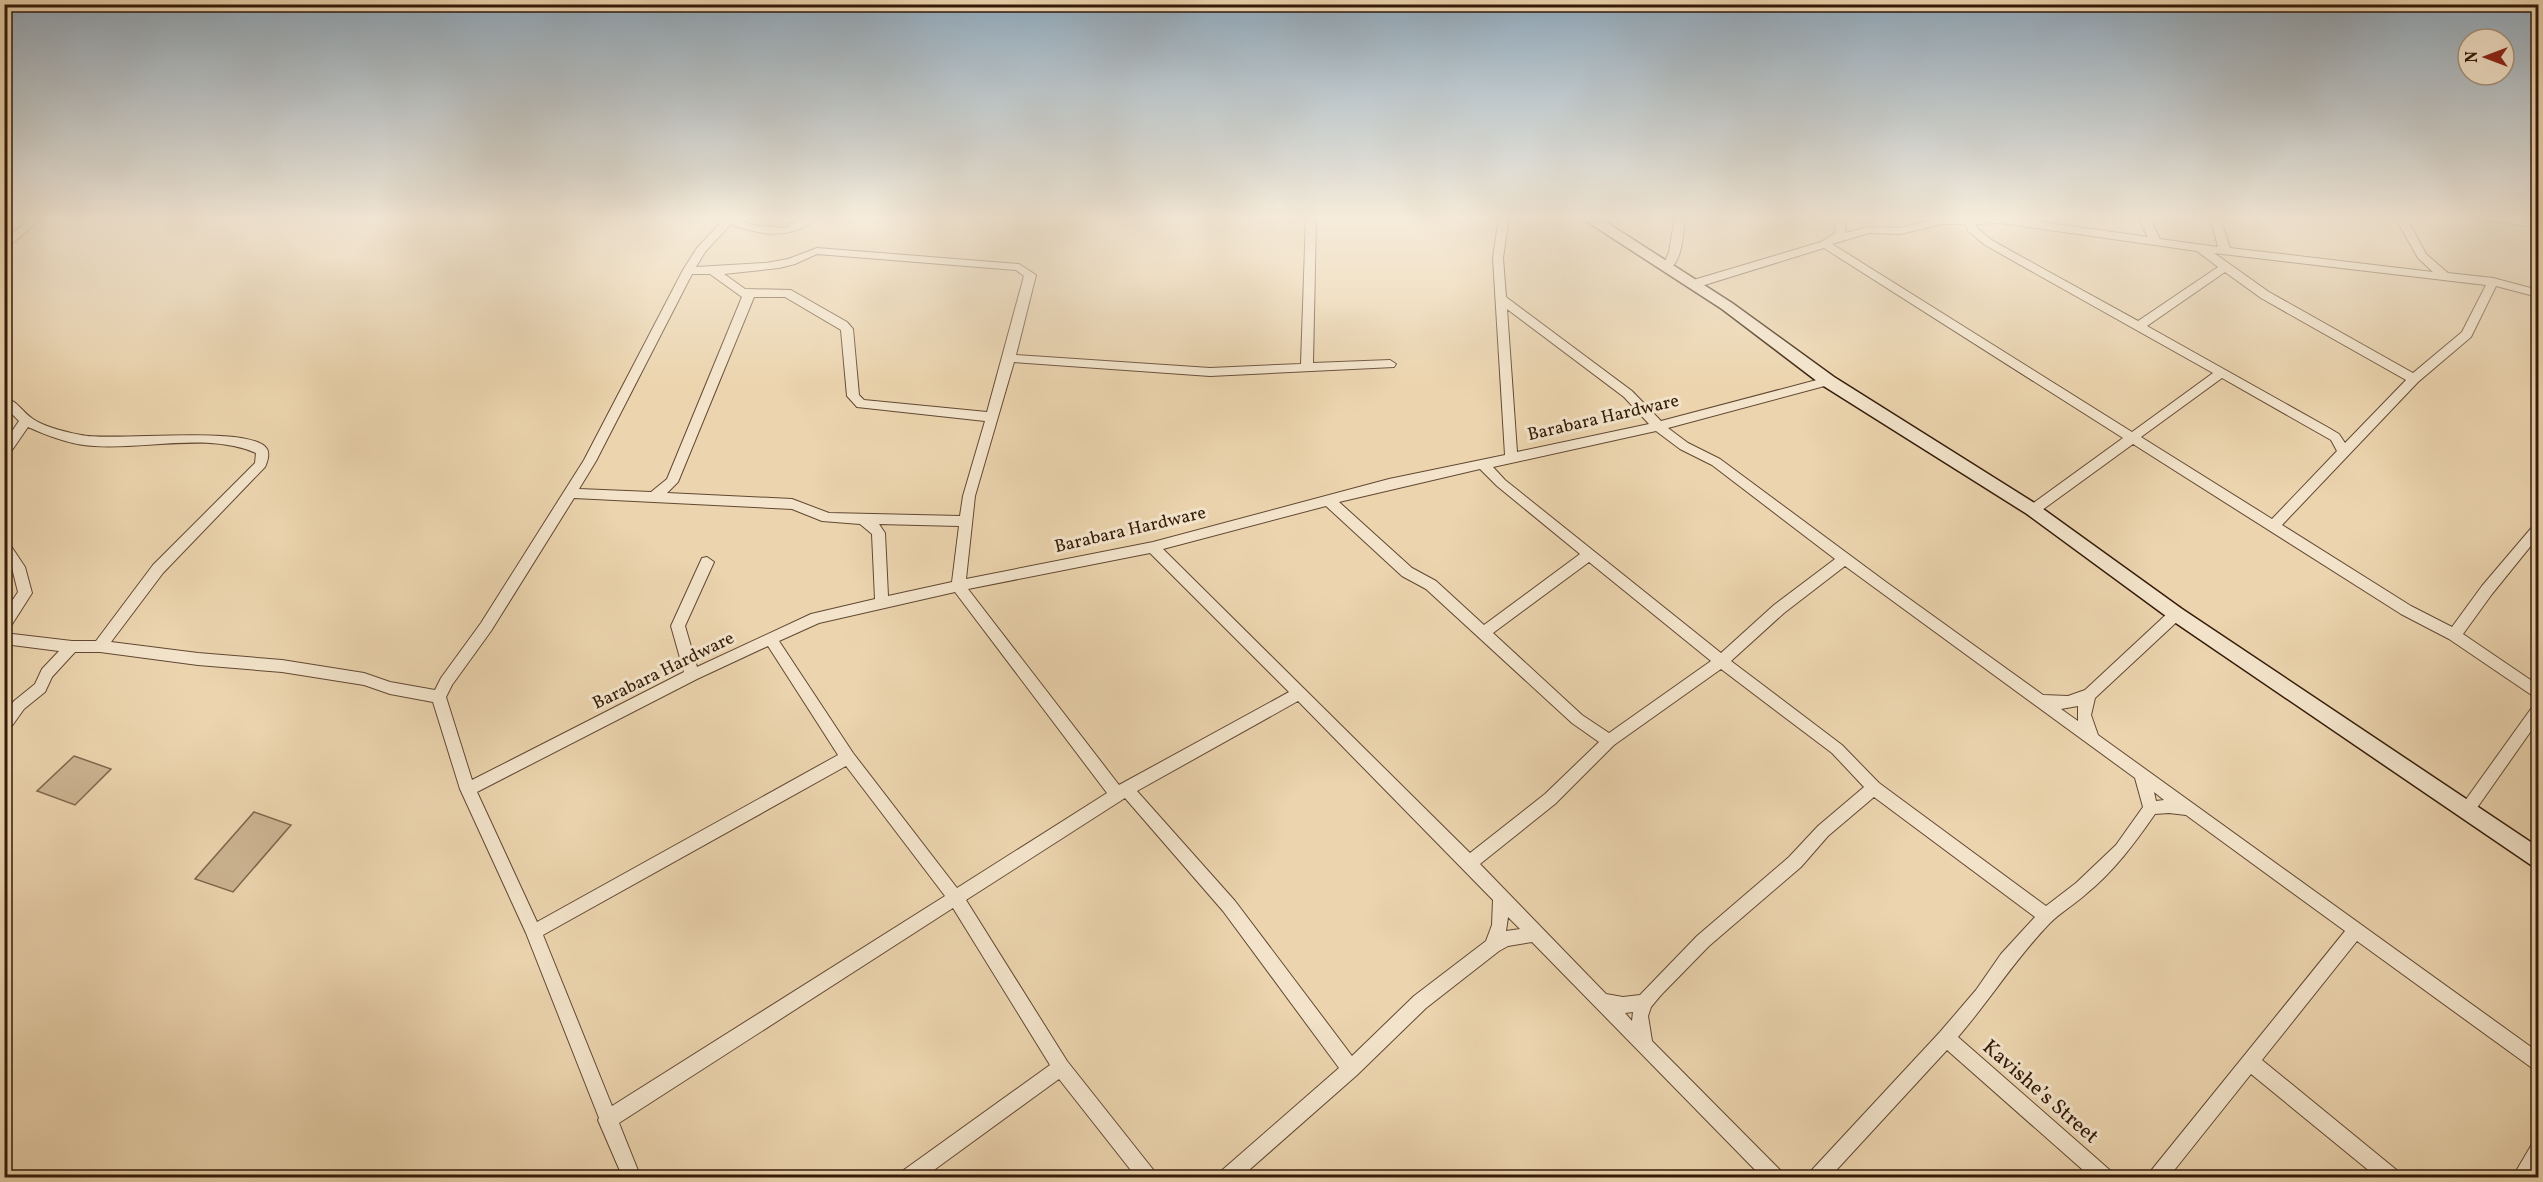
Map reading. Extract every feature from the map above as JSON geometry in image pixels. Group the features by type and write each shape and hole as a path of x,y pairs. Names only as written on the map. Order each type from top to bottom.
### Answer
{"street":[{"path":"632,1178 534,932 468,789 439,697 446,682 481,634 590,462 670,299 687,272"},
{"path":"714,272 739,292 750,294 787,292 843,325 847,329 853,396 861,404 992,417"},
{"path":"1025,272 1029,276 1009,358 972,483 964,521 958,586 1122,792 1229,906 1351,1069"},
{"path":"1307,366 1310,272"},
{"path":"1499,272 1511,457"},
{"path":"1677,272 1828,381 2033,510 2176,614 2538,858"},
{"path":"1694,284 1732,272"},
{"path":"1877,272 2133,438 2406,610 2454,635 2538,692"},
{"path":"2041,272 2325,431 2338,441 2343,451"},
{"path":"2138,327 2218,272"},
{"path":"2233,272 2283,306 2414,379"},
{"path":"2400,272 2493,282 2538,293"},
{"path":"2440,272 2446,278"},
{"path":"2274,525 2414,379 2468,334 2493,282"},
{"path":"654,498 672,483 750,294"},
{"path":"1500,298 1628,394 1658,426 1684,446 1716,462 1844,559 2538,1062"},
{"path":"1009,358 1210,372 1390,364"},
{"path":"2033,510 2221,373"},
{"name":"Barabara Hardware","path":"468,789 692,675 816,618 958,586 1153,547 1389,484 1658,426 1828,381"},
{"path":"4,401 12,404 26,420 75,440 92,442 187,439 236,441 252,445 262,451 261,464 158,569 100,646"},
{"path":"4,453 26,420"},
{"path":"2325,431 2339,434 2362,432"},
{"path":"1488,462 1486,468 1491,474 1721,662 1837,749 1874,788 2046,916"},
{"path":"571,493 792,504 806,507 826,517 964,521"},
{"path":"1329,501 1407,572 1431,585 1577,718 1609,741"},
{"path":"860,519 875,527 878,534 882,603"},
{"path":"2454,635 2531,547 2538,529"},
{"path":"4,547 18,567 25,593 4,625"},
{"path":"1153,547 1469,863 1534,934 1644,1042 1696,1099 1776,1178"},
{"path":"1484,633 1590,554"},
{"path":"1469,863 1550,799 1609,741 1721,662 1779,609 1844,559"},
{"path":"692,675 678,626 707,562"},
{"path":"2040,700 2061,704 2079,702 2176,614"},
{"path":"4,638 72,647 100,646 198,659 282,666 364,679 390,688 439,697"},
{"path":"771,640 848,757 955,897 1060,1067 1149,1178"},
{"path":"4,726 20,705 40,688 47,673 72,647"},
{"path":"608,1120 1122,792 1298,694"},
{"path":"2090,694 2083,708 2083,717 2092,738"},
{"path":"2467,810 2538,710"},
{"path":"534,932 848,757"},
{"path":"2141,774 2151,808"},
{"path":"1644,1042 1640,1027 1644,1003 1703,941 1796,862 1823,831 1874,788"},
{"path":"1816,1178 1946,1038 1982,996 2007,959 2046,916 2082,888 2121,850 2151,808 2169,806 2189,809"},
{"path":"1493,946 1500,925 1501,898"},
{"path":"2156,1178 2356,930"},
{"path":"1226,1178 1351,1069 1420,1002 1504,939 1534,934"},
{"path":"1603,1002 1623,1005 1644,1003"},
{"name":"Kavishe’s Street","path":"1946,1038 2106,1178"},
{"path":"2249,1061 2393,1178"},
{"path":"907,1178 1060,1067"},
{"path":"2521,1178 2538,1150"}],"shaded area":[{"path":"74,756 111,769 75,805 37,791"},
{"path":"254,812 291,825 233,892 195,879"}]}
